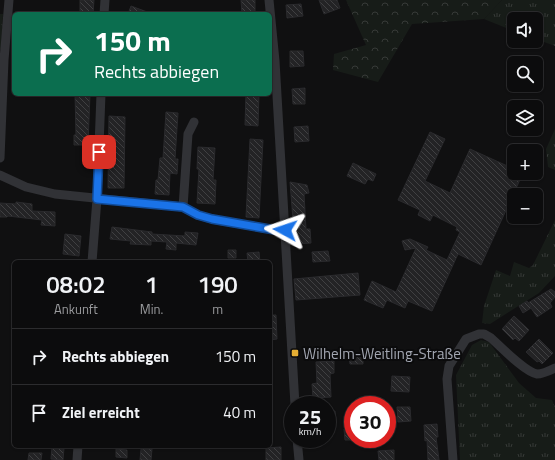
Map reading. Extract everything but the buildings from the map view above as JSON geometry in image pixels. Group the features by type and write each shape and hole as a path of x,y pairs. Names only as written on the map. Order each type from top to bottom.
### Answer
{"street":[{"path":"0,158 6,31 9,0"},
{"path":"104,12 105,0"},
{"path":"269,0 270,12"},
{"path":"272,61 285,230 294,396"},
{"path":"92,260 97,199 101,96"},
{"path":"183,207 188,134 194,122"},
{"path":"0,175 38,191 97,199 183,207 198,215 212,219 275,230 285,230"},
{"path":"453,460 447,379 449,366 466,339 479,334 484,334 492,338 528,371 537,374 544,373 555,368"},
{"path":"77,460 78,448"},
{"path":"298,448 299,460"}],"green space":[{"path":"346,0 502,0 484,19 412,24 378,82 333,70 334,54 366,45"},
{"path":"502,0 555,0 555,46 543,42 543,12 507,12 507,28 484,19"},
{"path":"0,14 3,14 1,50 0,49"},
{"path":"555,129 555,170 548,167 546,149"},
{"path":"555,220 555,276 539,293 490,324 482,323 484,306 496,270 510,276 514,262 529,268 533,265"},
{"path":"481,340 489,342 519,383 536,398 552,400 555,407 555,460 460,460 456,375 472,345"}],"place":[{"name":"Wilhelm-Weitling-Straße","path":"295,353"}],"route":[{"path":"99,152 97,199 183,207 198,215 212,219 275,230 285,230"}]}
